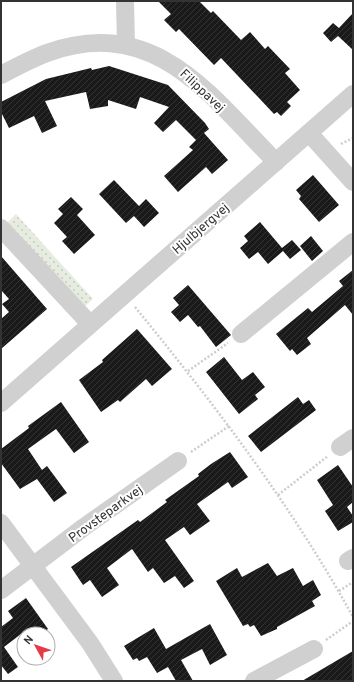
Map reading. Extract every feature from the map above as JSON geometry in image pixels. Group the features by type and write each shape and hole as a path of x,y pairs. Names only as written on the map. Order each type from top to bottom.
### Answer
{"street":[{"path":"125,1 126,45"},
{"name":"Filippavej","path":"1,75 48,53 70,46 104,44 126,45 163,58 192,78 276,162"},
{"name":"Hjulbjergvej","path":"1,403 353,94"},
{"path":"309,133 353,182"},
{"path":"1,228 90,324"},
{"path":"241,334 353,242"},
{"name":"Provsteparkvej","path":"1,590 84,527 178,461"},
{"path":"1,524 34,566 99,655 114,681"},
{"path":"254,681 314,649"}],"path":[{"path":"125,294 188,371 278,495 353,617"},
{"path":"188,371 241,334"},
{"path":"178,461 229,426"},
{"path":"278,495 346,443"},
{"path":"338,591 353,582"},
{"path":"314,649 353,621"}],"shaded area":[{"path":"16,214 93,299 73,317 5,225"}],"building":[{"path":"158,1 199,1 211,13 213,11 241,40 250,32 265,49 268,46 290,69 285,73 300,90 287,102 291,106 281,116 277,112 274,114 221,58 214,65 179,29 176,32 164,20 171,14"},
{"path":"353,13 353,50 338,36 331,42 323,33 333,23 339,28"},
{"path":"109,66 168,85 205,123 209,129 204,133 228,160 212,174 206,167 178,192 164,176 193,150 189,147 196,140 176,120 163,132 154,123 169,107 140,97 136,109 108,100 108,106 90,109 86,92 45,101 57,126 42,133 34,116 9,128 1,112 1,102 46,79 91,68 92,70"},
{"path":"313,175 339,205 319,222 299,199 301,196 296,190"},
{"path":"114,180 139,206 146,199 159,213 144,227 134,216 126,223 99,194"},
{"path":"71,197 83,209 77,215 95,235 74,254 62,241 67,237 54,223 63,214 58,209"},
{"path":"260,222 282,248 292,240 301,250 290,259 283,251 268,264 258,252 249,259 240,248 248,241 244,236"},
{"path":"311,236 323,251 312,261 300,246"},
{"path":"1,256 47,309 1,349 1,319 9,312 2,304 9,299 1,290"},
{"path":"353,270 353,315 345,305 307,338 311,344 297,355 292,349 290,351 276,334 308,308 312,312 343,286 339,281"},
{"path":"188,285 231,335 216,347 200,326 198,327 188,315 180,322 171,312 179,305 173,298"},
{"path":"137,329 172,369 152,386 146,379 120,402 118,400 101,412 79,380 103,362 102,360"},
{"path":"224,357 242,380 253,372 265,387 255,395 258,399 239,414 206,372"},
{"path":"298,397 303,404 309,400 316,410 261,452 248,436"},
{"path":"61,402 89,442 74,453 56,429 28,449 42,470 47,466 67,493 54,502 37,479 20,489 1,463 1,449 29,428 28,426"},
{"path":"230,452 248,477 232,488 228,482 197,504 210,521 190,535 184,527 165,540 194,581 184,588 175,576 164,583 153,568 148,572 132,549 107,568 119,585 102,597 90,580 83,585 71,567 138,520 140,522 167,502 165,500 199,476 198,474"},
{"path":"338,465 353,487 353,502 347,507 353,516 353,522 338,531 325,511 333,505 317,480"},
{"path":"268,563 277,576 293,568 303,586 313,580 321,595 312,601 315,606 277,627 277,629 261,636 254,625 250,627 248,624 243,626 216,581 237,568 242,577"},
{"path":"26,598 46,626 16,626 16,638 4,647 18,667 8,674 1,665 1,627 13,618 8,611"},
{"path":"210,624 227,655 210,665 202,649 181,660 193,681 176,681 168,667 157,673 147,657 139,661 137,658 133,660 124,646 154,628 166,649"},
{"path":"353,651 353,681 302,681"}]}
